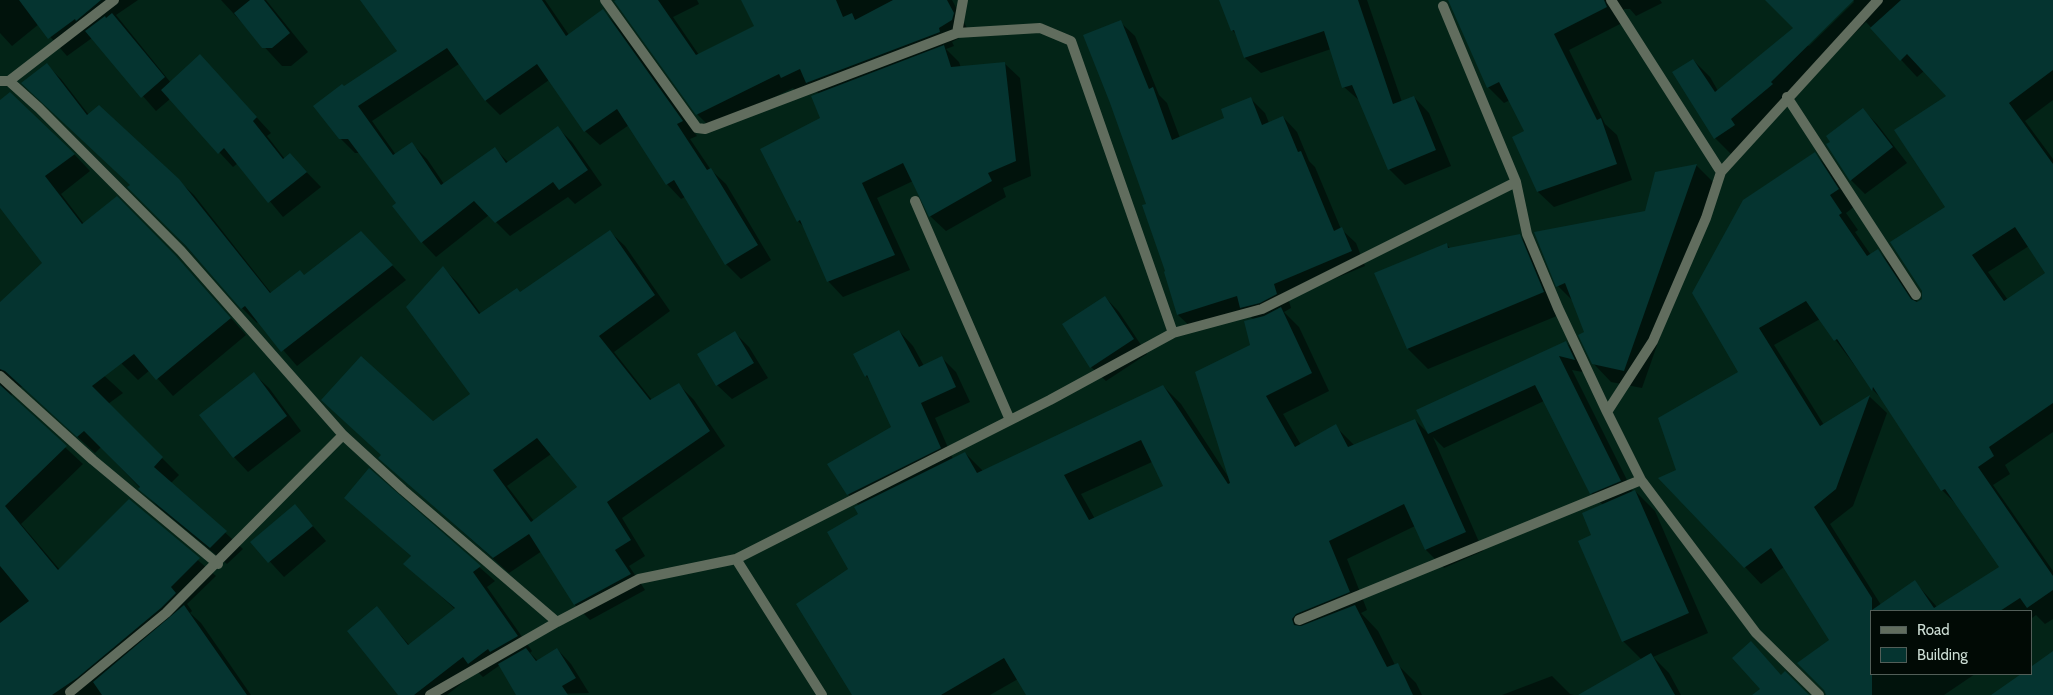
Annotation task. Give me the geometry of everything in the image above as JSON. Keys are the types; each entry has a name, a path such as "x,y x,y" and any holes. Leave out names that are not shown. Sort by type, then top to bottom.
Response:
{"street":[{"path":"114,0 5,81 39,108 181,251 343,435 403,490 557,622"},
{"path":"605,0 697,128 705,129 957,33 1040,28 1071,41 1173,334"},
{"path":"957,33 963,0"},
{"path":"1611,0 1721,172"},
{"path":"1607,412 1653,341 1706,218 1721,172 1787,97 1878,0"},
{"path":"1443,6 1516,182 1527,234 1558,308 1641,480 1756,633 1819,695"},
{"path":"1787,97 1916,295"},
{"path":"430,695 557,622 639,579 736,559 1010,420 1173,334 1262,309 1516,182"},
{"path":"915,202 1010,420"},
{"path":"0,376 92,460 218,564"},
{"path":"70,692 166,613 218,564 343,435"},
{"path":"1299,620 1641,480"},
{"path":"736,559 822,695"}],"building":[{"path":"19,0 101,0 76,21 75,19 48,39"},
{"path":"250,0 264,0 290,33 272,48 262,48 234,13"},
{"path":"360,0 542,0 566,36 603,9 683,121 677,124 707,170 711,168 758,245 725,265 674,180 666,185 617,109 584,132 537,64 485,101 447,48 358,106 393,155 412,142 441,185 495,147 506,163 558,126 588,170 559,190 553,182 495,223 474,201 421,243 392,206 396,203 348,139 339,139 313,106 342,84 344,86 397,51"},
{"path":"658,0 696,55 754,26 741,0 836,0 843,17 852,13 855,20 893,0 947,0 954,13 952,20 939,28 940,32 806,83 800,69 781,78 779,74 696,115 614,1"},
{"path":"1219,0 1358,0 1393,104 1414,96 1436,150 1388,170 1352,85 1342,88 1324,31 1244,58 1234,30 1231,31"},
{"path":"1448,0 1604,0 1607,7 1554,34 1597,120 1601,118 1617,164 1537,192 1512,137 1524,131 1499,82 1487,88"},
{"path":"1765,0 1854,0 1771,82 1773,84 1731,119 1735,125 1714,139 1672,72 1693,59 1715,92 1793,28"},
{"path":"1901,0 2053,0 2053,70 2009,103 2053,164 2053,403 1989,447 1994,456 1978,467 2053,576 2053,590 2027,608 2020,598 2002,610 1872,610 1870,610 1870,675 1872,675 1872,695 1826,695 1824,690 1797,663 1829,640 1771,548 1744,568 1658,478 1676,470 1658,418 1738,372 1692,293 1743,200 1815,152 1839,189 1830,195 1842,213 1839,215 1867,256 1878,249 1911,299 1917,302 1922,299 1922,291 1890,242 1945,207 1894,130 1946,96 1907,54 1900,61 1870,28","holes":["2015,227 2045,273 2004,301 1972,255","1806,301 1834,341 1837,339 1872,391 1873,387 1941,491 1945,489 1999,567 1934,608 1915,580 1872,610 1872,598 1814,507 1836,489 1870,395 1820,426 1759,328"]},
{"path":"112,13 165,77 141,98 85,31"},
{"path":"1121,20 1149,89 1153,87 1172,140 1224,118 1221,109 1251,97 1262,125 1283,116 1298,152 1301,151 1334,231 1342,227 1352,251 1274,284 1277,294 1260,303 1240,308 1237,296 1177,315 1165,271 1142,205 1146,204 1110,103 1083,35"},
{"path":"944,45 951,67 1005,62 1016,161 988,173 992,181 929,217 903,163 862,183 895,255 827,282 800,220 797,222 760,149 820,118 811,96"},
{"path":"200,54 257,117 253,121 283,159 290,153 307,172 268,203 224,148 218,154 161,90"},
{"path":"47,63 87,115 99,105 179,179 270,293 300,270 304,275 361,231 393,265 281,352 245,306 241,309 186,246 127,187 130,185 21,83"},
{"path":"10,92 75,154 45,176 82,224 117,196 176,256 231,318 156,380 134,354 92,386 163,457 154,467 227,531 210,548 138,489 140,487 84,431 77,437 5,371 0,369 0,302 42,263 0,208 0,100"},
{"path":"1863,108 1893,147 1850,181 1826,144 1830,142 1826,136"},
{"path":"1697,164 1624,371 1592,364 1578,335 1584,332 1565,283 1556,287 1534,232 1645,211 1655,172"},
{"path":"610,230 655,295 599,336 650,400 679,383 710,431 607,502 631,540 615,550 631,574 574,605 529,534 493,558 378,458 381,455 321,400 361,356 433,421 470,394 406,307 443,266 479,314 517,288 520,292","holes":["537,438 577,487 531,522 493,470"]},
{"path":"1520,234 1544,292 1407,349 1374,273 1447,243 1448,248"},
{"path":"1105,296 1134,339 1090,368 1062,324"},
{"path":"1281,307 1312,373 1266,396 1295,447 1336,424 1348,447 1415,419 1466,532 1425,550 1404,504 1329,541 1350,592 1296,614 1292,619 1294,625 1301,626 1355,605 1387,667 1398,663 1413,695 1026,695 1004,658 941,695 852,695 796,604 848,569 827,532 858,514 854,507 965,452 977,473 1163,385 1228,484 1230,483 1195,372 1250,345 1244,321 1264,316","holes":["1141,440 1163,486 1089,520 1064,475"]},
{"path":"899,330 919,367 942,356 956,387 921,403 941,448 847,495 827,464 891,427 867,375 865,377 853,354"},
{"path":"735,331 754,363 716,386 697,354"},
{"path":"1566,341 1575,360 1559,356 1621,481 1590,494 1535,385 1428,434 1416,410"},
{"path":"254,372 287,416 233,458 199,415"},
{"path":"0,385 67,446 5,506 58,570 129,499 200,558 171,587 176,593 161,608 77,678 52,695 0,695 0,623 29,601 0,566"},
{"path":"369,468 481,566 473,572 518,636 490,652 488,649 468,664 463,657 414,695 398,695 347,631 377,606 408,645 455,608 403,564 411,556 344,498"},
{"path":"1635,490 1689,613 1622,642 1578,541 1591,535 1582,513"},
{"path":"295,504 313,526 268,563 250,542"},
{"path":"184,605 247,695 102,695 93,682"},
{"path":"1751,641 1781,675 1785,671 1809,695 1752,695 1760,689 1732,658"},
{"path":"526,648 536,661 557,648 576,678 562,686 568,695 516,695 498,664"},
{"path":"2053,651 2053,695 1991,695 2020,675 2033,675 2033,665"},
{"path":"1651,653 1675,695 1578,695"}]}
